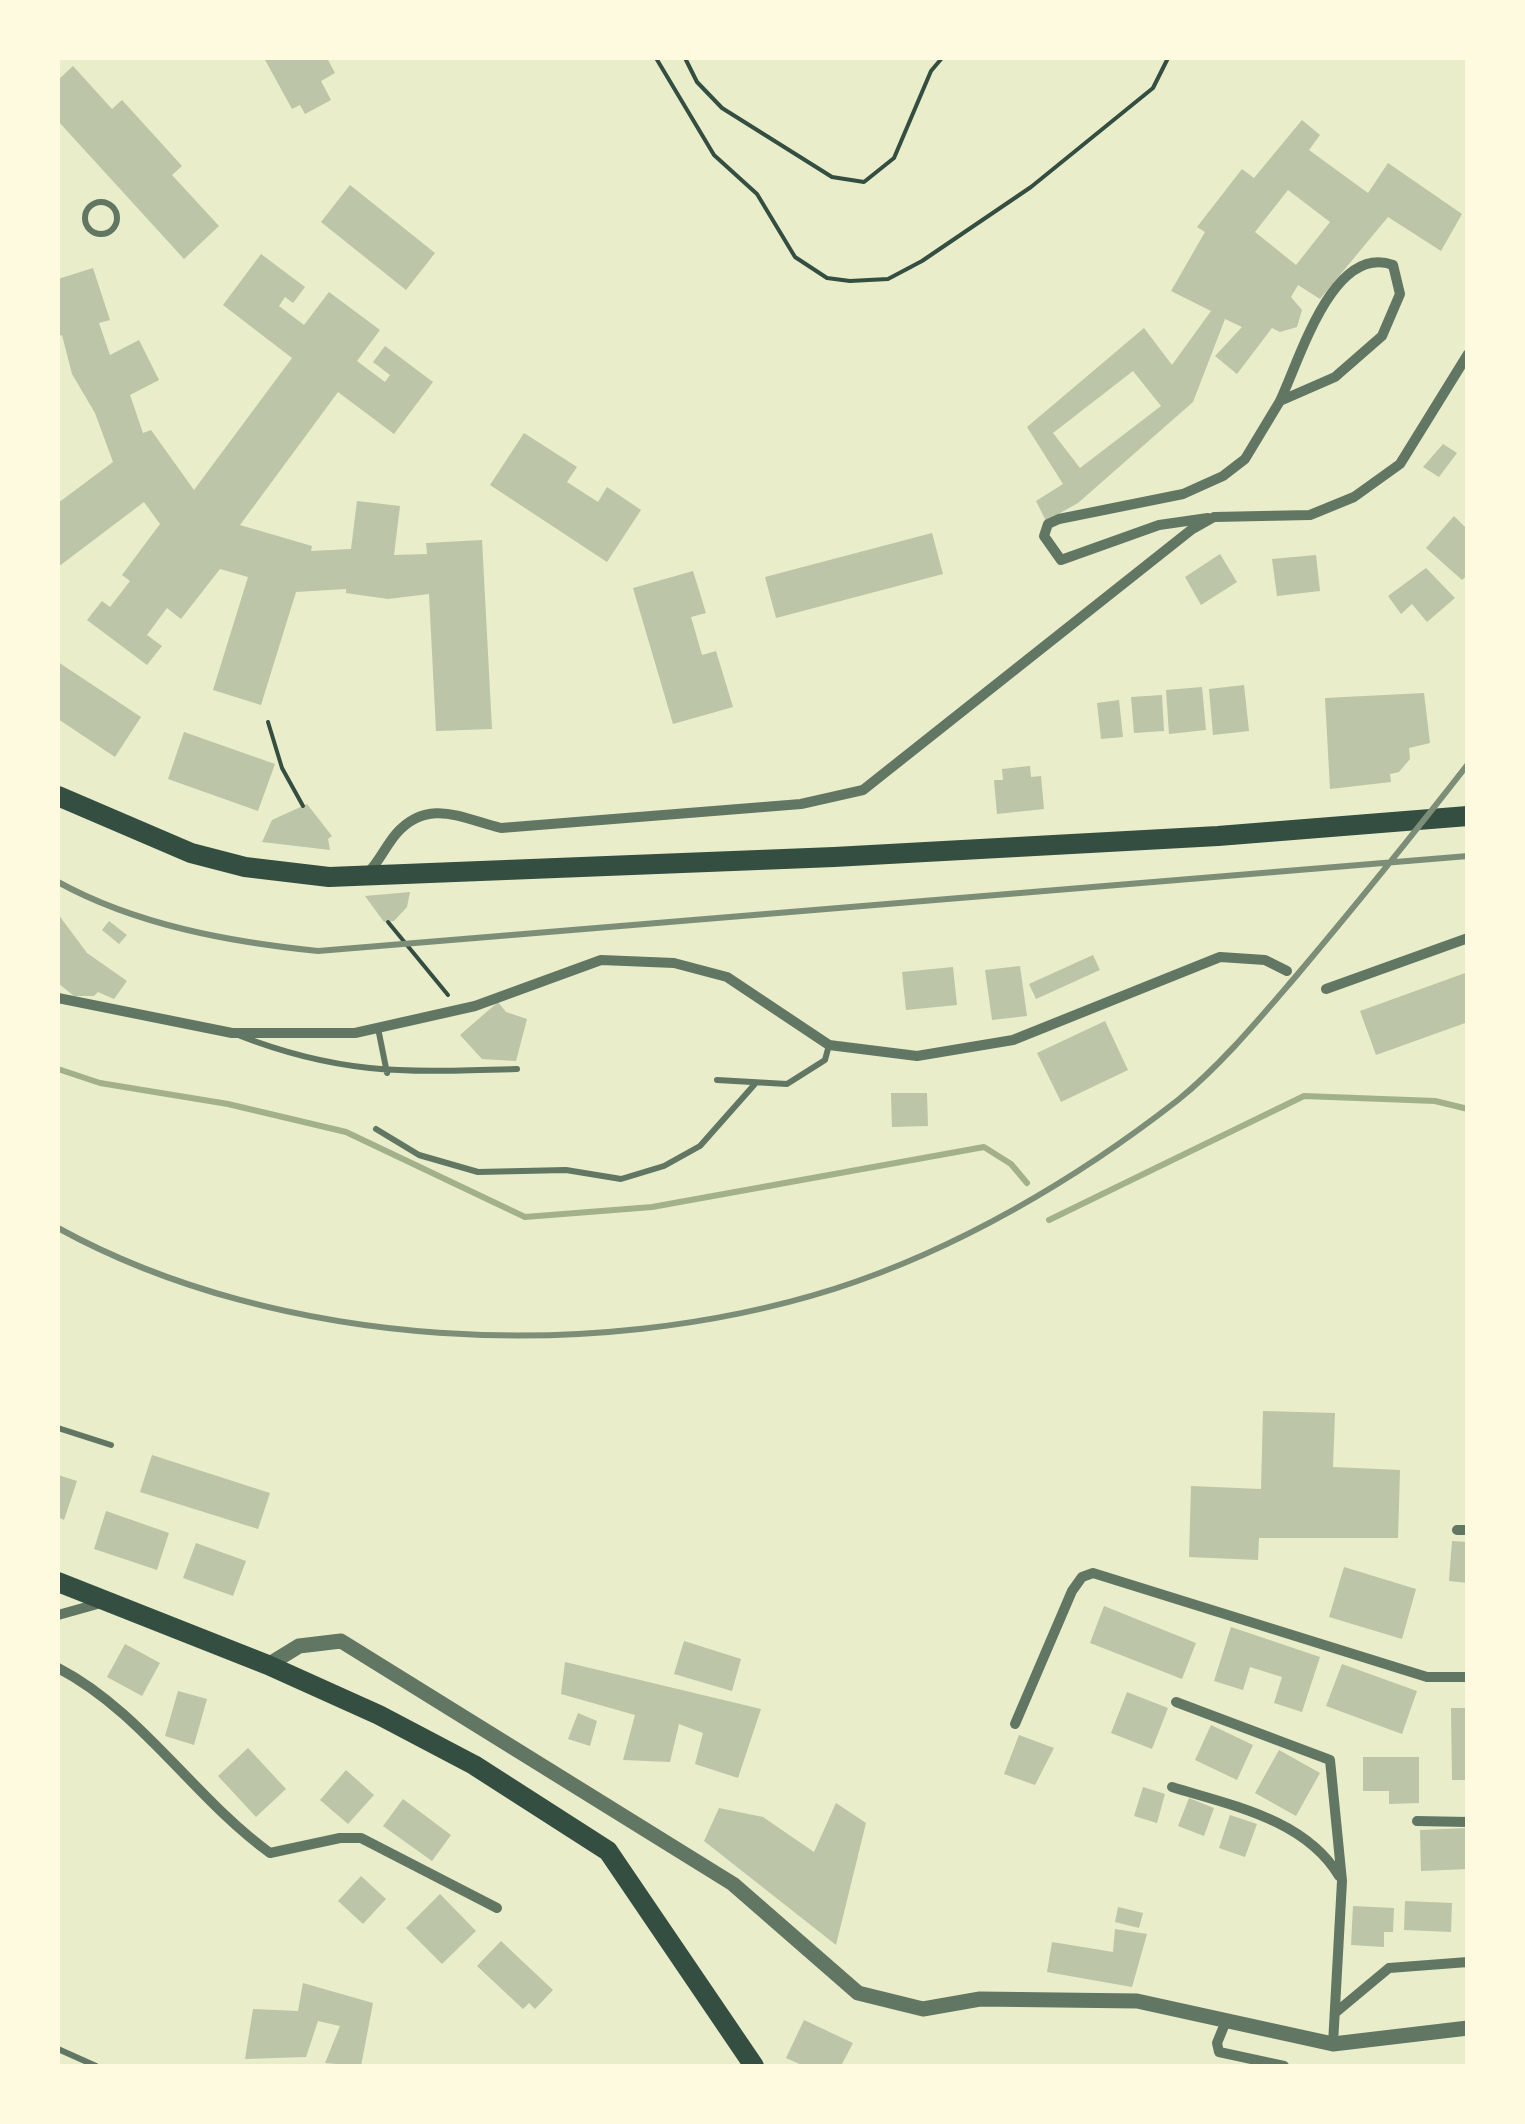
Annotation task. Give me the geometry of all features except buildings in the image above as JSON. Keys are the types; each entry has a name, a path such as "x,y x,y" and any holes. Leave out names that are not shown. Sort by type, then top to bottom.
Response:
{"main road":[{"path":"58,796 191,854 245,867 363,877 872,855 1468,816"},
{"path":"58,1582 268,1665 379,1715 474,1765 608,1850 754,2066"}],"street":[{"path":"1280,401 1335,377 1372,349 1400,294 1393,265 1377,260 1364,262 1334,291 1280,401 1245,459 1223,476 1183,494 1059,519 1048,524 1044,536 1062,560 1159,525 1214,517 1310,515 1354,497 1400,464 1468,354"},
{"path":"363,877 405,826 432,812 462,814 502,828 801,804 863,790 924,746 1170,544 1214,517"},
{"path":"1326,989 1468,938"},
{"path":"58,998 232,1033 355,1033 475,1006 601,960 674,963 727,978 829,1045 916,1056 1013,1040 1220,957 1265,960 1286,971"},
{"path":"1015,1724 1072,1590 1082,1577 1093,1573 1427,1677 1468,1677"},
{"path":"58,1615 106,1602"},
{"path":"268,1665 299,1646 342,1641 733,1884 858,1993 923,2009 980,1999 1137,2001 1333,2044 1468,2028"},
{"path":"58,1668 108,1699 188,1780 270,1852 340,1838 361,1838 497,1908"},
{"path":"1176,1702 1330,1760 1342,1881 1333,2044"},
{"path":"1172,1786 1279,1821 1332,1864 1342,1881"},
{"path":"1417,1821 1468,1822"},
{"path":"1335,2013 1389,1968 1468,1962"},
{"path":"1226,2020 1217,2043 1219,2052 1284,2066"}],"lane":[{"path":"99,202 112,206 117,219 113,230 102,234 90,230 85,218 89,208 99,202"},
{"path":"378,1028 387,1073"},
{"path":"232,1033 292,1056 387,1073 517,1069"},
{"path":"717,1080 787,1084 825,1060 829,1045"},
{"path":"376,1129 419,1155 478,1172 566,1170 621,1179 664,1166 700,1146 754,1084"},
{"path":"58,1428 110,1445"},
{"path":"58,2050 96,2066"}],"path":[{"path":"656,58 714,155 758,194 795,257 827,278 850,282 888,278 922,261 1031,187 1153,88 1168,58"},
{"path":"686,58 697,82 722,108 832,178 864,182 894,158 931,71 942,58"},
{"path":"268,722 282,768 303,806"},
{"path":"388,922 448,995"}],"waterway":[{"path":"58,1069 100,1083 228,1104 346,1132 525,1217 652,1207 984,1147 1011,1164 1027,1183"},
{"path":"1049,1220 1304,1096 1435,1101 1468,1109"}],"railway":[{"path":"58,1228 145,1269 239,1300 338,1321 439,1333 541,1335 642,1329 741,1313 834,1289 925,1254 1014,1210 1099,1157 1178,1100 1269,1008 1468,764"},
{"path":"58,882 119,910 184,929 318,951 1468,856"}]}
